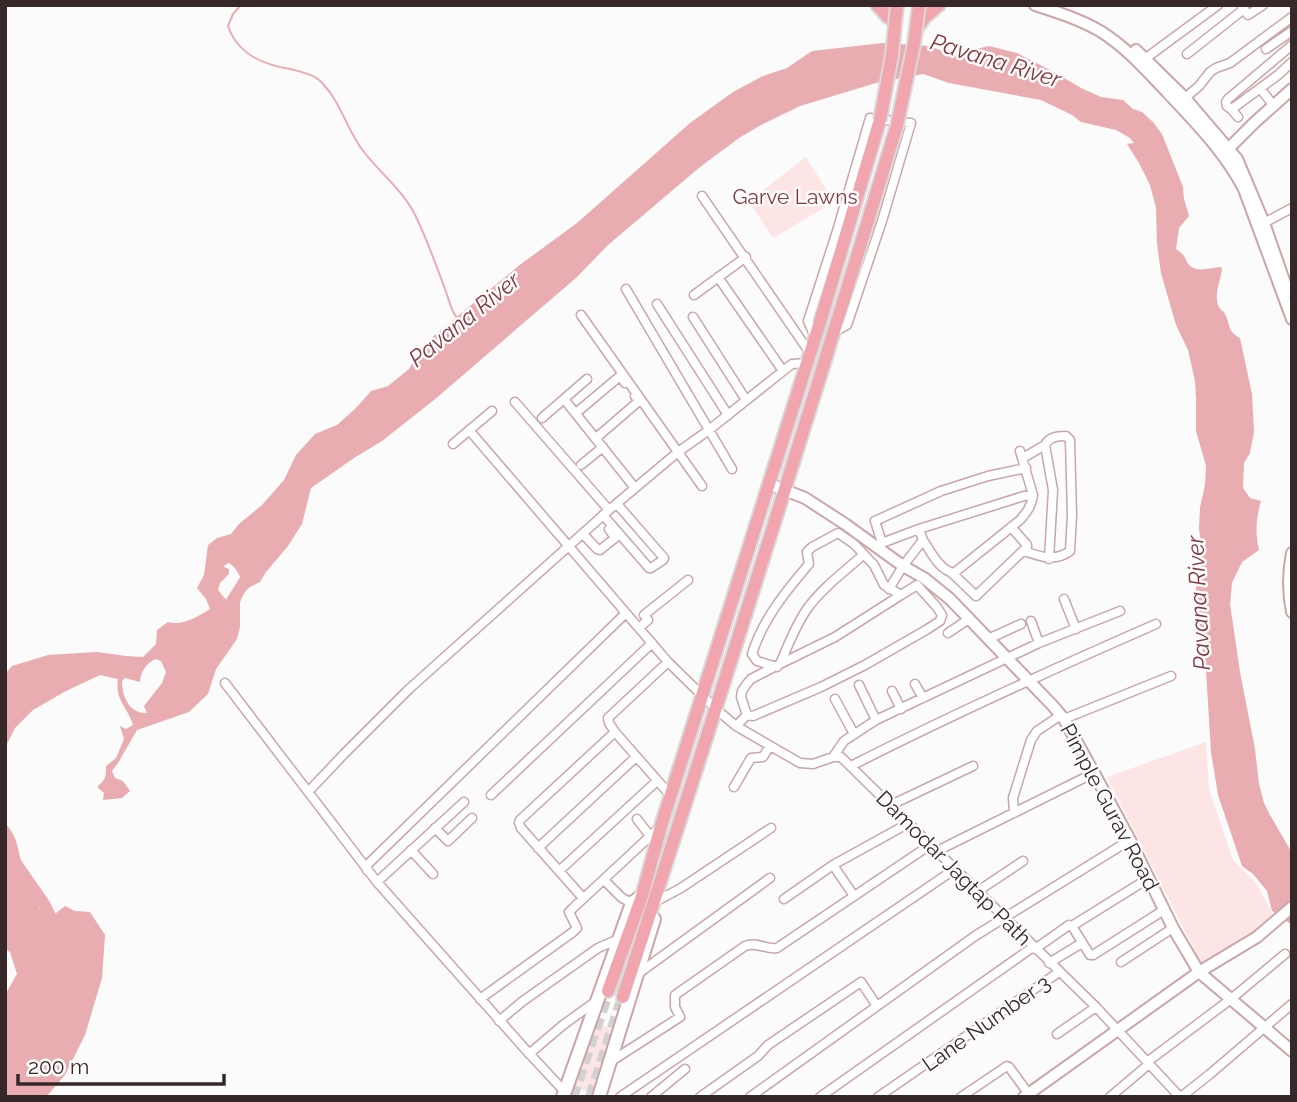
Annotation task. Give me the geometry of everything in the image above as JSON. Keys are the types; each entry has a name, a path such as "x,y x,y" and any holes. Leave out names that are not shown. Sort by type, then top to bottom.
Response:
{"main road":[{"path":"877,5 887,17 895,21"},
{"path":"623,997 642,901 662,825 809,358 880,120 897,5"},
{"path":"566,1095 716,709 897,125 919,5"},
{"path":"916,30 924,18 939,5"},
{"path":"604,995 619,939 642,901"},
{"path":"598,1097 657,909 642,901"}],"street":[{"path":"1035,5 1063,13 1100,31 1143,61 1213,141 1226,151"},
{"path":"1059,5 1082,13 1114,33 1185,98 1226,151 1261,225 1292,302"},
{"path":"1143,61 1218,5"},
{"path":"1187,54 1243,7 1248,15 1263,5"},
{"path":"1185,98 1210,72 1230,63 1292,17"},
{"path":"1266,49 1292,31"},
{"path":"1238,117 1226,103 1228,99 1292,45"},
{"path":"1231,109 1292,62"},
{"path":"1260,88 1273,106"},
{"path":"1226,151 1292,89"},
{"path":"815,337 808,321 870,118 911,124 847,325 834,332"},
{"path":"308,792 409,690 635,488 783,371 809,358 746,257 702,196"},
{"path":"1261,225 1292,208"},
{"path":"1261,225 1292,319"},
{"path":"694,295 746,257"},
{"path":"718,277 783,371"},
{"path":"626,289 732,469"},
{"path":"657,304 728,415"},
{"path":"581,315 702,486"},
{"path":"693,317 746,400"},
{"path":"576,413 620,376 639,401 596,438"},
{"path":"542,418 587,379"},
{"path":"564,399 635,488"},
{"path":"514,402 604,515 651,568 664,558 617,504"},
{"path":"453,444 492,411"},
{"path":"469,430 668,662 736,726 800,763 813,764 833,757 844,741 876,720 1040,643 1121,611"},
{"path":"952,573 1028,511 1033,495 1021,454 1045,445 1049,439 1066,436 1070,440 1070,551 1068,554 1048,559 1024,551"},
{"path":"1045,445 1053,490 1048,559"},
{"path":"581,465 603,447"},
{"path":"1026,468 988,476 941,491 875,521 883,543 919,529 1033,495"},
{"name":"Pimple Gurav Road","path":"769,484 805,498 950,599 1063,717 1149,878 1172,928 1199,972 1292,1051"},
{"path":"583,534 599,551 613,539 615,536 604,515"},
{"path":"919,529 923,540 946,572 952,573 976,596 1024,551 1027,545 1011,527"},
{"path":"778,666 757,661 752,654 777,603 809,564 807,552 812,547 838,533 854,544 874,565 881,582 901,595"},
{"path":"890,589 923,540"},
{"path":"1292,553 1288,589 1292,612"},
{"path":"778,666 808,607 863,555"},
{"path":"639,628 648,620 643,615 688,580"},
{"path":"917,584 943,615 926,630 821,687 752,716 747,715 741,697 751,679 835,637 917,584"},
{"path":"1064,599 1076,629"},
{"path":"367,870 367,865 626,612"},
{"path":"948,633 969,619"},
{"path":"1031,621 1040,643"},
{"path":"988,639 1021,624"},
{"path":"851,766 1027,680 1156,624"},
{"path":"491,795 652,643"},
{"path":"668,662 608,718 615,732 671,796"},
{"path":"1014,813 1013,798 1031,740 1037,731 1063,717 1171,676"},
{"path":"225,683 367,870 566,1095"},
{"path":"915,684 923,698"},
{"path":"859,685 876,720"},
{"path":"892,691 901,709"},
{"path":"835,699 854,734"},
{"path":"736,726 747,715"},
{"path":"583,898 521,828 519,822 615,732"},
{"path":"734,787 751,758 763,757 769,747"},
{"path":"538,848 636,757"},
{"name":"Damodar Jagtap Path","path":"833,757 841,757 891,805 1096,1007 1178,1094"},
{"path":"891,805 973,766"},
{"path":"610,1062 680,1017 675,1007 675,995 745,946 753,944 769,949 777,948 854,896 934,848 1014,813 1094,773"},
{"path":"559,871 657,781"},
{"path":"377,882 464,802"},
{"path":"435,828 448,841 472,818"},
{"path":"637,819 650,836"},
{"path":"784,899 833,865 909,823"},
{"path":"480,999 573,932 577,928 569,912 662,825"},
{"path":"608,884 622,898 642,901 681,888 771,828"},
{"path":"750,1097 975,936 1129,840"},
{"path":"411,850 433,874"},
{"path":"978,891 1023,861"},
{"path":"833,865 854,896"},
{"path":"620,1097 955,869"},
{"path":"638,973 770,878"},
{"path":"1149,878 1072,926 1093,956 1164,910"},
{"path":"961,1097 1007,1066 1026,1095 1199,972 1265,932 1292,907"},
{"path":"820,1097 1069,925"},
{"path":"1121,962 1172,928"},
{"path":"499,1021 597,948 619,939"},
{"path":"1049,963 1082,943"},
{"path":"1110,1097 1148,1063 1284,954"},
{"name":"Lane Number 3","path":"878,1097 1059,972"},
{"path":"700,1097 758,1056 768,1045 861,982 877,1006"},
{"path":"528,1054 604,995"},
{"path":"1166,1097 1178,1094 1292,1004"},
{"path":"1057,1034 1096,1007"},
{"path":"652,1097 685,1069"}],"green space":[{"name":"Garve Lawns","path":"806,157 834,202 773,238 749,201"},
{"path":"1206,742 1209,789 1233,860 1256,883 1273,914 1253,935 1201,963 1107,777"},
{"path":"593,1022 615,1030 593,1094 568,1084"}],"water":[{"path":"883,43 929,46 974,59 976,49 989,46 1017,53 1101,97 1123,100 1133,109 1142,112 1162,134 1183,187 1189,216 1179,228 1176,249 1193,268 1222,268 1217,302 1232,331 1240,338 1252,394 1254,432 1250,453 1244,463 1243,488 1250,498 1261,501 1257,526 1259,550 1242,562 1232,583 1230,604 1259,784 1264,803 1292,853 1292,925 1272,911 1267,891 1253,874 1242,866 1218,795 1211,752 1206,670 1194,605 1202,550 1200,507 1206,466 1196,431 1195,381 1188,350 1176,325 1161,273 1156,208 1150,185 1127,144 1134,143 1116,130 1081,122 1041,100 949,83 923,74 876,83 800,106 739,138 700,167 608,245 577,277 434,400 382,441 311,488 302,524 288,546 260,582 243,593 237,639 216,669 208,694 189,712 137,730 112,771 115,778 123,781 130,791 122,798 103,800 104,793 98,788 105,777 106,766 116,758 124,739 120,726 126,729 133,725 118,693 118,679 100,675 33,710 15,728 5,748 5,674 12,666 48,655 97,652 143,657 156,644 157,630 168,622 184,622 210,609 197,588 204,575 208,545 217,538 231,534 262,505 284,480 296,455 315,434 337,425 371,391 388,386 409,369 424,344 521,264 577,223 690,123 733,92 763,76 787,68 812,51","holes":["229,563 238,573 242,584 238,594 227,601 218,590 220,583 229,574 229,569 224,567","156,659 161,661 166,672 162,683 144,706 147,713 135,711 123,692 122,681 125,678 140,682 145,668"]},
{"path":"5,823 15,838 32,893 47,920 65,906 75,911 90,912 105,935 102,978 85,1035 65,1075 46,1097 5,1097 5,995 17,974 10,952 5,949"}],"waterway":[{"path":"241,5 228,26 238,44 261,61 316,78 330,92 364,152 412,210 457,318"},
{"name":"Pavana River","path":"226,611 248,576"},
{"name":"Pavana River","path":"5,845 44,904 58,932"}],"tunnel":[{"path":"572,1097 608,991"},
{"path":"591,1097 623,997"}]}
